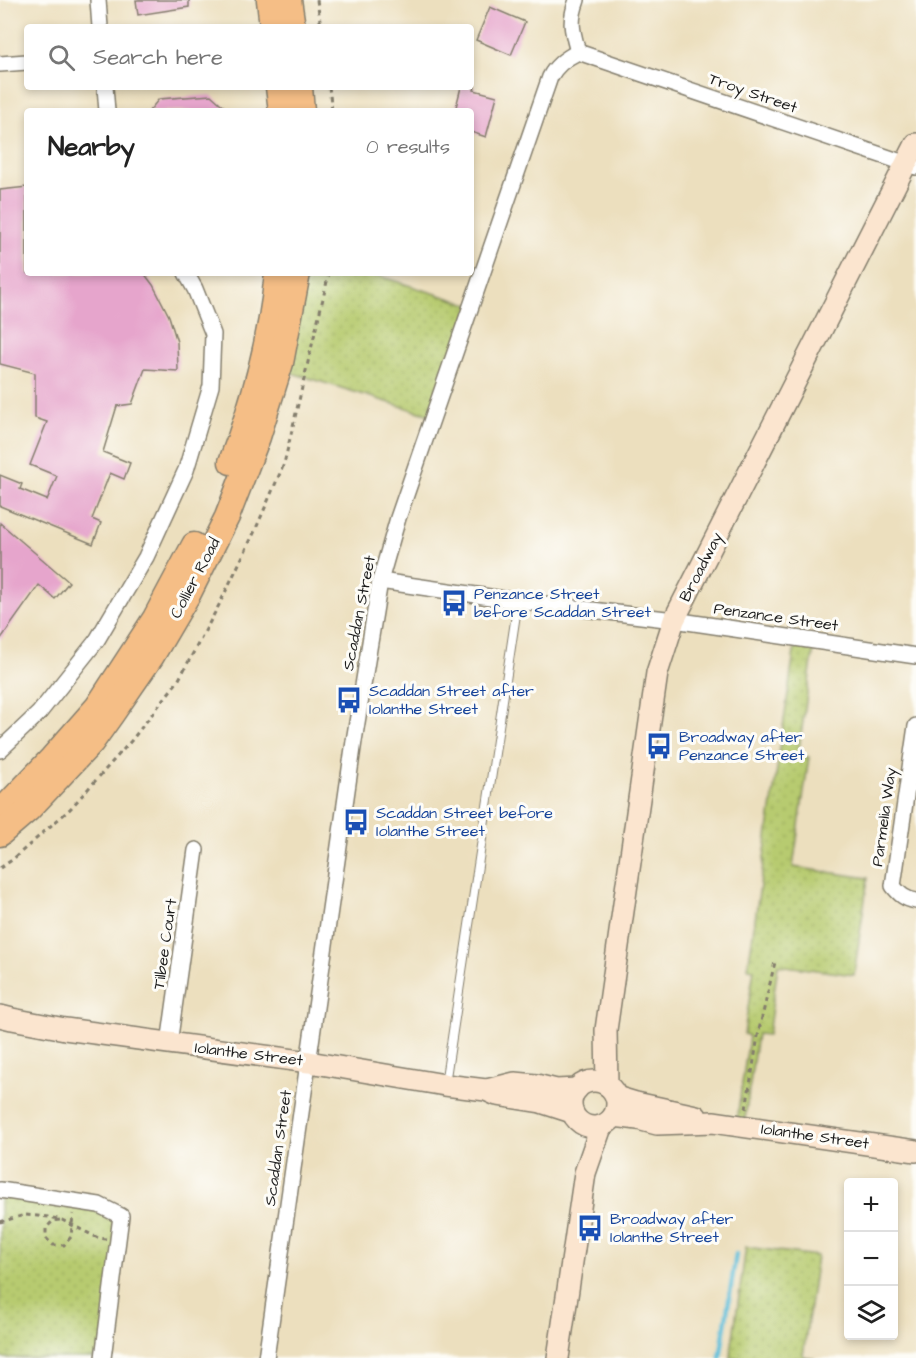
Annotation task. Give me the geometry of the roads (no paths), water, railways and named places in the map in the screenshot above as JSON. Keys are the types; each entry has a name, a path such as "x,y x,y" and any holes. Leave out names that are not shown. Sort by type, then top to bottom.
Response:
{"main road":[{"path":"269,0 272,24"},
{"path":"289,0 293,24"},
{"path":"278,90 281,108"},
{"path":"300,90 302,108"},
{"name":"Collier Road","path":"0,810 9,803 97,706 155,618 187,561 220,493 242,434 263,362 275,300 277,276"},
{"name":"Collier Road","path":"0,834 28,810 92,742 152,656 189,593 227,518 258,437 281,363 297,276"}],"street":[{"path":"98,0 100,24"},
{"path":"577,0 572,14 572,23 578,52"},
{"name":"Troy Street","path":"578,52 911,165"},
{"name":"Scaddan Street","path":"266,1358 354,741 380,581 402,507 550,77 560,63 578,52"},
{"path":"0,64 24,62"},
{"path":"105,90 107,108"},
{"name":"Broadway","path":"558,1358 657,672 674,620 911,165 916,144"},
{"path":"0,750 39,713 97,640 146,557 186,470 211,386 213,334 188,276"},
{"name":"Penzance Street","path":"380,581 518,602 674,620 916,656"},
{"name":"Parmelia Way","path":"916,726 893,886 907,899 916,901"},
{"name":"Tilbee Court","path":"169,1044 196,850"},
{"name":"Iolanthe Street","path":"4,1018 65,1029 309,1062 486,1090 497,1095 541,1102 648,1106 687,1113 713,1122 916,1151"},
{"path":"0,1190 99,1205 121,1216 103,1358"}],"lane":[{"path":"445,1085 518,602"}],"waterway":[{"path":"720,1358 736,1254"}],"place":[{"name":"Penzance Street before Scaddan Street","path":"454,603"},
{"name":"Scaddan Street after Iolanthe Street","path":"349,700"},
{"name":"Broadway after Penzance Street","path":"659,746"},
{"name":"Scaddan Street before Iolanthe Street","path":"356,822"},
{"name":"Broadway after Iolanthe Street","path":"590,1228"}]}
